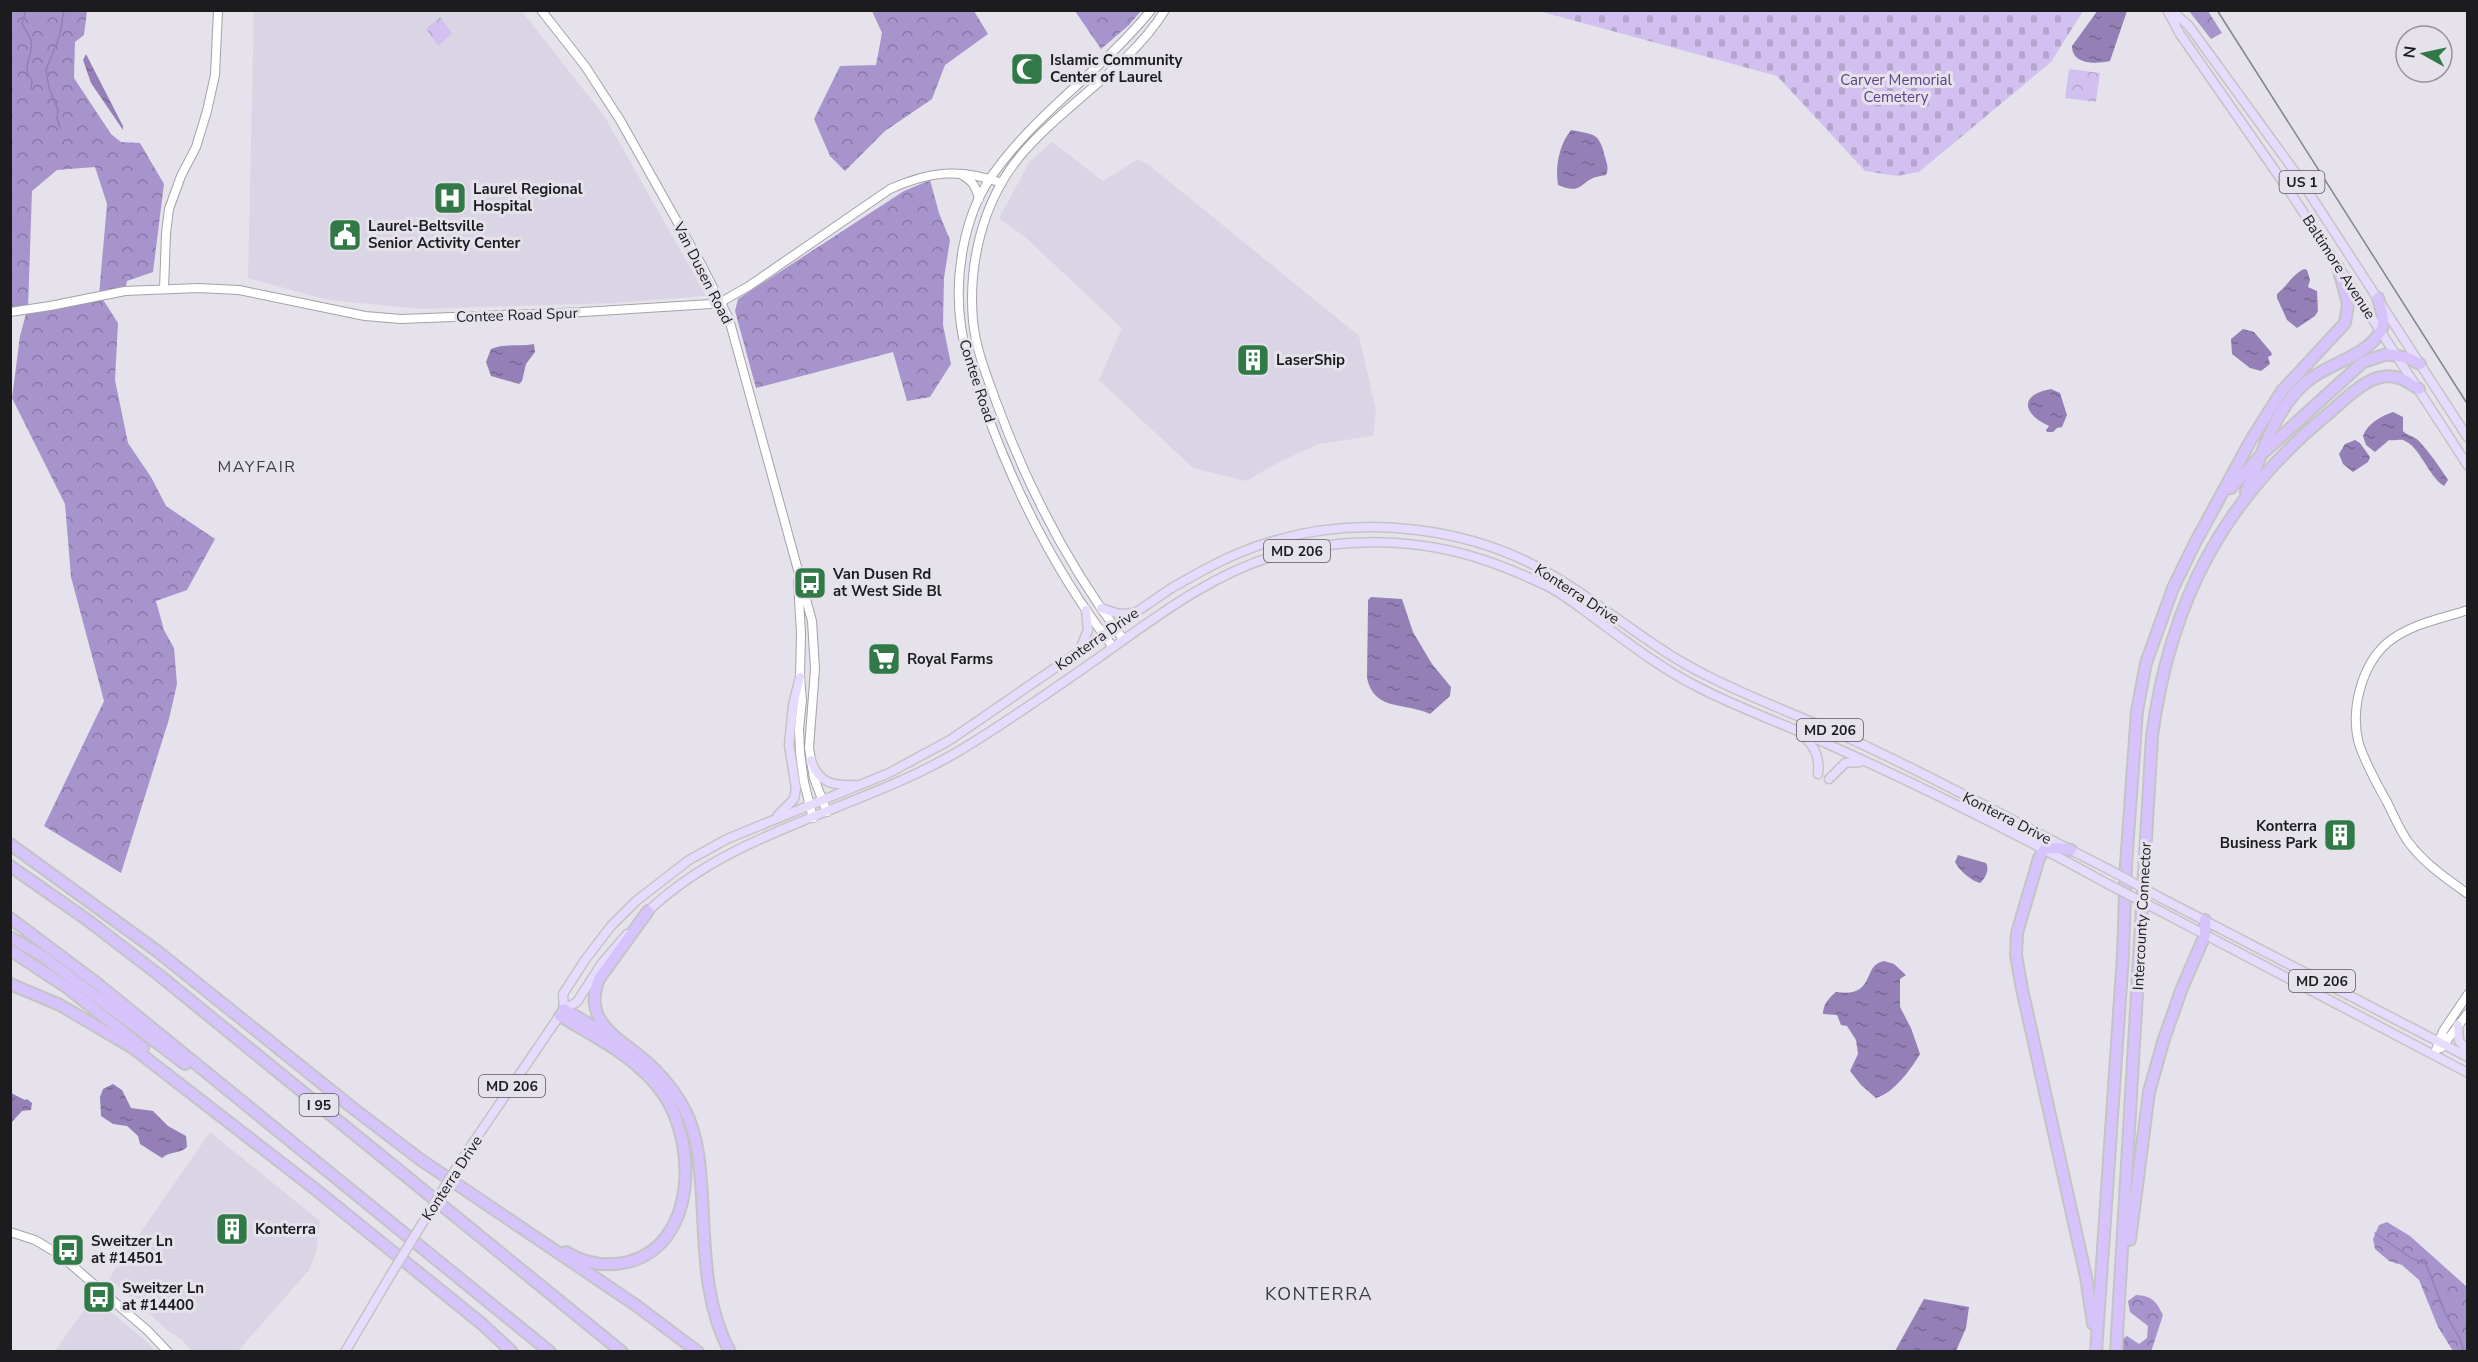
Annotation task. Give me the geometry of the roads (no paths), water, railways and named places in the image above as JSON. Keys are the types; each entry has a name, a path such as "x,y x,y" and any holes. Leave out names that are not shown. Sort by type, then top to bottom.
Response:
{"highway":[{"path":"2220,500 2251,440 2283,391 2345,323 2348,304 2338,267"},
{"path":"2242,500 2277,421 2297,391 2312,377 2370,344 2381,332 2383,319 2378,298"},
{"path":"2220,500 2263,453 2363,362 2379,355 2408,358 2420,364"},
{"path":"2242,500 2285,452 2363,385 2381,377 2391,376 2400,378 2419,389"},
{"name":"Intercounty Connector","path":"2096,1350 2137,711 2146,663 2160,622 2195,543 2220,500"},
{"name":"Intercounty Connector","path":"2116,1352 2152,736 2170,644 2186,600 2205,558 2242,500"},
{"path":"10,844 166,958 354,1109 422,1160 637,1306 698,1352"},
{"path":"2071,850 2045,849 2039,858 2024,902 2017,933 2016,955 2086,1277 2096,1350"},
{"name":"I 95","path":"10,867 86,919 151,969 622,1352"},
{"path":"648,911 599,979 594,996 597,1016 604,1026 648,1063 674,1092 696,1138 700,1158 708,1287 721,1332 730,1352"},
{"path":"10,918 94,981 550,1352"},
{"path":"2118,1333 2148,1096 2164,1039 2182,988 2205,935 2205,920"},
{"path":"10,937 41,955 276,1131"},
{"path":"10,950 69,989 101,1014 218,1107 315,1189"},
{"path":"10,984 60,1005 133,1048 315,1189 482,1324 512,1352"},
{"path":"562,1012 630,1049"},
{"path":"422,1160 581,1260 595,1263 621,1263 642,1256 661,1243 677,1218 686,1176 683,1142 674,1112 657,1084 638,1065 562,1012"},
{"path":"482,1324 504,1352"}],"main road":[{"name":"Baltimore Avenue","path":"2169,10 2180,34 2292,195 2468,466"},
{"name":"Baltimore Avenue","path":"2169,10 2189,26 2298,176 2468,438"},
{"name":"Konterra Drive","path":"562,1012 563,994 611,926 636,901 689,860 727,839 889,773 950,740 1114,627 1205,568 1273,540 1334,529 1370,527 1397,528 1456,536 1507,554 1552,575 1632,631 1707,676 1844,736 2108,869 2441,1044"},
{"name":"Konterra Drive","path":"345,1352 460,1162 562,1012 577,1002 614,948 648,911 695,873 738,849 902,782 966,747 1181,599 1220,578 1278,555 1334,545 1394,543 1432,547 1483,560 1548,586 1667,671 1701,689 1871,764 2045,849 2434,1055"},
{"path":"1101,608 1119,614 1137,612"},
{"path":"1078,653 1088,630 1086,610"},
{"path":"770,821 786,808 795,796 796,789 789,745 793,706 800,677"},
{"path":"1800,733 1816,751 1819,760 1818,774"},
{"path":"811,760 814,772 831,784 861,784"},
{"path":"1829,779 1845,763 1857,761 1871,764"},
{"path":"2458,1025 2459,1041 2468,1051"},
{"name":"MD 206","path":"2441,1044 2468,1057"},
{"name":"MD 206","path":"2434,1055 2468,1073"}],"street":[{"path":"164,289 166,233 170,209 181,176 196,147 215,75 218,10"},
{"name":"Van Dusen Road","path":"541,10 585,66 620,120 729,319 812,621 815,669 809,734 811,760 827,812"},
{"name":"Contee Road","path":"1113,647 1060,570 1023,501 994,434 968,361 960,323 959,277 969,227 979,199 990,179 1035,123 1128,36 1151,10"},
{"name":"Contee Road","path":"1123,639 1070,561 1039,505 1016,454 981,360 974,323 974,267 982,228 1002,183 1020,156 1128,53 1165,10"},
{"path":"959,173 971,180 976,187 979,199"},
{"name":"Contee Road Spur","path":"10,312 125,291 198,288 239,290 364,316 401,319 705,305 721,302 749,286 890,189 929,174 959,173 1002,183"},
{"name":"Van Dusen Road","path":"797,568 801,634 800,752 813,818"},
{"path":"2468,610 2408,629 2387,643 2374,657 2364,678 2358,699 2357,721 2359,743 2367,764 2408,842 2431,867 2468,894"},
{"path":"2441,1044 2443,1031 2468,994"},
{"path":"2434,1055 2468,1013"},
{"path":"10,1232 35,1240 60,1255 148,1331 168,1352"}],"water":[{"path":"2098,10 2127,11 2110,61 2086,62 2076,57 2072,46"},
{"path":"86,54 123,130 91,83 83,60"},
{"path":"1571,130 1591,134 1598,139 1608,168 1606,175 1590,179 1580,187 1572,189 1558,185 1557,171 1561,149"},
{"path":"2304,269 2307,270 2310,280 2308,287 2317,291 2318,311 2315,316 2297,328 2287,320 2277,294"},
{"path":"2243,329 2254,332 2271,352 2272,355 2268,357 2270,364 2261,371 2250,368 2232,354 2231,339"},
{"path":"534,344 535,352 526,364 522,381 519,384 491,376 486,362 491,349 501,346"},
{"path":"2051,389 2060,393 2067,415 2062,427 2053,432 2047,432 2049,426 2034,416 2028,405 2033,396"},
{"path":"2393,412 2403,417 2403,431 2419,441 2438,465 2448,480 2444,486 2409,443 2403,440 2389,440 2375,452 2366,445 2363,436 2371,424"},
{"path":"2355,440 2370,457 2368,462 2353,472 2343,464 2339,454 2345,444"},
{"path":"1371,597 1402,599 1413,632 1432,664 1451,687 1450,696 1430,714 1384,701 1371,689 1367,678 1368,600"},
{"path":"1958,855 1986,863 1986,874 1980,883 1969,878 1959,868 1955,862"},
{"path":"1884,961 1894,964 1906,975 1900,979 1900,1007 1911,1028 1920,1054 1895,1086 1876,1098 1850,1071 1858,1054 1856,1040 1847,1026 1841,1025 1837,1015 1823,1014 1824,1007 1836,992 1849,993 1858,990 1863,986 1873,968"},
{"path":"113,1084 122,1090 131,1108 153,1111 168,1126 186,1136 187,1147 162,1158 140,1144 138,1136 127,1126 113,1124 101,1116 100,1097 103,1089"},
{"path":"11,1093 32,1103 31,1110 22,1111 11,1123"},
{"path":"1924,1299 1969,1307 1966,1328 1956,1351 1895,1351"}],"waterway":[{"path":"26,10 22,23 31,41 27,66 32,80 31,89"},
{"path":"60,128 57,118 58,110 49,88 46,70 60,35 64,10"},
{"path":"2375,1233 2411,1258 2426,1264 2445,1313 2460,1339 2464,1352"}],"railway":[{"path":"2217,10 2468,405"}],"place":[{"name":"Islamic Community Center of Laurel","path":"1027,69"},
{"name":"Laurel Regional Hospital","path":"450,198"},
{"name":"Laurel-Beltsville Senior Activity Center","path":"345,235"},
{"name":"LaserShip","path":"1253,360"},
{"name":"Van Dusen Rd at West Side Bl","path":"810,583"},
{"name":"Royal Farms","path":"884,659"},
{"name":"Konterra Business Park","path":"2340,835"},
{"name":"Konterra","path":"232,1229"},
{"name":"Sweitzer Ln at #14501","path":"68,1250"},
{"name":"Sweitzer Ln at #14400","path":"99,1297"}],"district":[{"name":"MAYFAIR","path":"257,467"},
{"name":"KONTERRA","path":"1319,1294"}],"park label":[{"name":"Carver Memorial Cemetery","path":"1896,88"}]}
